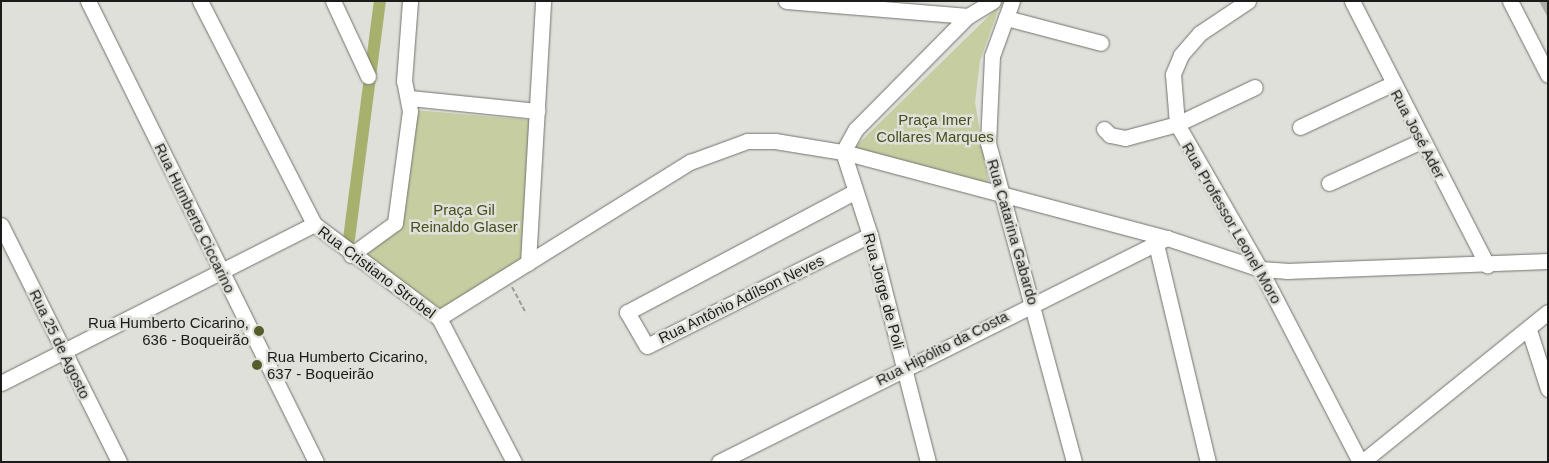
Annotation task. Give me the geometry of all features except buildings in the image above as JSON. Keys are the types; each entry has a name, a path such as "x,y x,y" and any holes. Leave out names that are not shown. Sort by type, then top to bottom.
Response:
{"street":[{"name":"Rua Humberto Ciccarino","path":"88,1 316,462"},
{"name":"Rua Cristiano Strobel","path":"200,1 314,224 351,254 439,318 514,462"},
{"path":"333,1 368,76"},
{"path":"351,254 395,223 410,98 404,81 410,1"},
{"path":"528,263 543,1"},
{"path":"786,1 968,16"},
{"path":"843,152 856,128 968,16 993,1"},
{"name":"Rua Catarina Gabardo","path":"1012,1 992,56 987,104 988,143 1005,198 1074,462"},
{"name":"Rua Professor Leonel Moro","path":"1248,1 1200,33 1181,55 1173,74 1177,124 1260,269 1361,462"},
{"name":"Rua José Ader","path":"1352,1 1392,84 1487,265"},
{"path":"1510,1 1548,76"},
{"path":"1006,18 1101,43"},
{"path":"1300,127 1392,84"},
{"path":"1104,130 1110,135 1125,138 1177,124 1255,87"},
{"path":"410,98 537,111"},
{"path":"1329,183 1421,140"},
{"path":"439,318 690,162 747,141 776,141 843,152 1260,269 1286,271 1487,265 1548,261"},
{"name":"Rua Jorge de Poli","path":"843,152 854,192 870,235 928,462"},
{"name":"Rua Antônio Adílson Neves","path":"854,192 627,312 647,346 870,235"},
{"path":"1,383 314,224"},
{"name":"Rua 25 de Agosto","path":"1,225 119,462"},
{"path":"1161,241 1208,462"},
{"name":"Rua Hipólito da Costa","path":"720,462 1033,302 1161,241"},
{"path":"1361,462 1529,330 1548,312"},
{"path":"1529,330 1548,389"}],"path":[{"path":"506,276 526,313"}],"green space":[{"name":"Praça Imer Collares Marques","path":"1000,5 980,61 975,102 989,186 853,149"},
{"name":"Praça Gil Reinaldo Glaser","path":"414,110 531,120 522,259 443,310 362,256 402,227"}],"waterway":[{"path":"349,239 380,1"}],"place":[{"name":"Rua Humberto Cicarino, 636 - Boqueirão","path":"259,331"},
{"name":"Rua Humberto Cicarino, 637 - Boqueirão","path":"257,365"}]}
